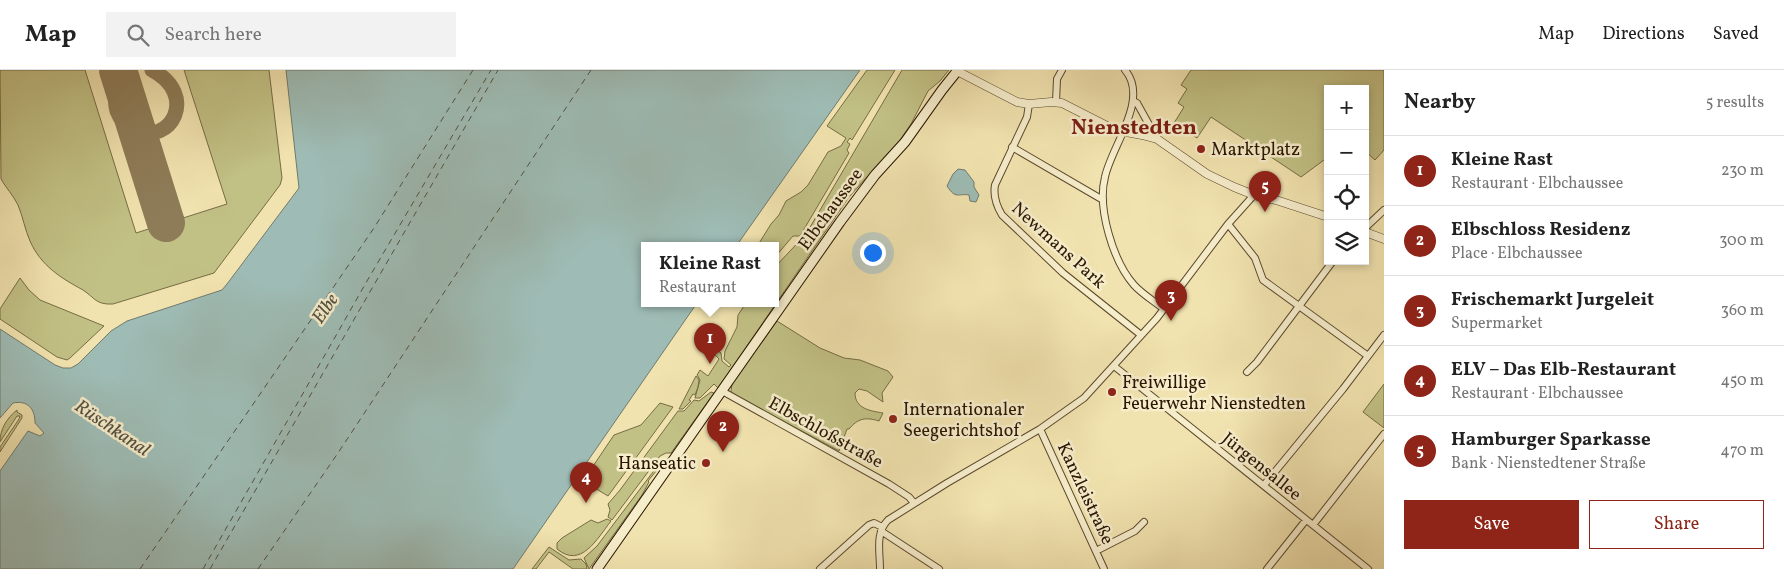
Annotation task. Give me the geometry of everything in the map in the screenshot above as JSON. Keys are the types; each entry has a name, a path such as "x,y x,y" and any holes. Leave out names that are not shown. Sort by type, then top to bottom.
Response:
{"main road":[{"name":"Elbchaussee","path":"597,569 854,202 904,142 958,71"}],"street":[{"path":"1056,102 1056,83 1062,70"},
{"path":"1125,70 1131,78 1133,101 1126,125 1104,177 1104,218 1113,245 1128,277 1137,289 1164,309"},
{"path":"958,71 1012,100 1029,104 1056,102 1067,105 1122,132 1142,135 1156,140 1207,174 1254,195 1276,200 1324,217"},
{"path":"1133,101 1137,103 1156,140"},
{"name":"Newmans Park","path":"1029,104 1027,117 997,179 994,190 996,203 1002,215 1053,264 1141,335"},
{"path":"1012,148 1103,200"},
{"path":"880,569 879,542 882,529 891,517 1040,429 1078,403 1114,366 1164,309 1228,224 1254,195"},
{"path":"1369,225 1382,214"},
{"path":"1228,224 1256,261 1261,278 1368,356"},
{"path":"1369,233 1384,239"},
{"path":"1247,372 1257,362 1330,265"},
{"path":"1264,486 1384,335"},
{"name":"Jürgensallee","path":"1114,366 1368,569"},
{"name":"Elbschloßstraße","path":"722,391 889,484 910,497 914,503"},
{"name":"Kanzleistraße","path":"1040,429 1104,569"},
{"path":"1313,525 1384,434"},
{"path":"1267,569 1306,520"},
{"path":"1096,552 1135,531 1144,522"},
{"path":"820,569 869,525 874,523 939,569"}],"shaded area":[{"path":"0,70 85,70 136,233 227,204 184,70 269,70 282,178 280,185 214,273 113,304 99,302 59,276 40,258 30,241 18,205 1,179"},
{"path":"867,70 895,70 852,140 850,138 847,142 850,144 847,150 849,153 800,236 793,236 779,252 779,242 760,242 779,215 786,201 801,192 808,185 828,152 841,146 846,138 827,126"},
{"path":"902,70 949,70 928,91 911,124 900,140 849,197 779,299 779,263 806,234"},
{"path":"1191,70 1384,70 1384,150 1375,160 1369,155 1369,85 1324,85 1324,160 1301,177 1211,117 1197,138 1174,123 1184,107 1178,103 1187,89 1181,85"},
{"path":"20,278 40,300 104,326 67,360 57,357 0,319 0,309"},
{"path":"743,307 774,307 718,388 714,384 700,398 695,398 700,380 697,375 700,370 708,376 719,359 713,353 716,349 721,353 722,361 729,367 731,365 724,359 725,351 737,327 738,315"},
{"path":"777,321 820,348 844,358 860,360 888,371 893,377 882,393 883,402 867,391 859,389 855,393 861,406 883,413 879,421 862,419 847,429 839,451 733,394 731,391 732,384"},
{"path":"696,376 699,380 695,395 693,394 689,400 691,401 683,409 679,409"},
{"path":"1384,384 1384,428 1363,412"},
{"path":"711,392 714,393 671,453 660,456 612,520 608,517 610,510 608,504 678,411 684,411 694,400 699,401"},
{"path":"660,403 673,407 608,496 583,481 614,435 641,425"},
{"path":"17,410 22,415 22,418 0,452 0,447 20,416 17,416 0,442 3,428 7,420"},
{"path":"662,460 665,460 648,481 642,495 589,569 584,558 597,546"},
{"path":"607,519 611,521 600,536 581,554 574,556 557,549 557,543 562,538 591,520 598,523"},
{"path":"549,547 569,560 581,559 586,564 587,569 573,569 549,552 536,569 532,569"}],"water":[{"path":"286,70 860,70 739,242 641,242 641,307 694,307 513,569 0,569 0,471 28,431 40,436 44,433 35,423 34,414 27,404 13,403 0,418 0,329 55,365 71,368 78,364 111,331 127,321 222,290 299,188"},
{"path":"958,169 965,170 974,182 974,187 979,195 976,202 970,201 969,195 953,193 947,186"}],"ferry route":[{"path":"140,569 374,228 473,70"},
{"path":"203,569 367,281 491,70"},
{"path":"210,569 498,70"},
{"path":"258,569 338,453 591,70"}],"taxiway":[{"path":"119,72 115,101 118,114 124,122 135,130 148,133 159,131 169,125 175,115 177,104 174,92 166,80 152,70"}],"runway":[{"path":"118,70 166,223"}],"place":[{"name":"Marktplatz","path":"1201,149"},
{"name":"Hamburger Sparkasse","path":"1265,212"},
{"name":"Frischemarkt Jurgeleit","path":"1171,321"},
{"name":"Kleine Rast","path":"710,364"},
{"name":"Freiwillige Feuerwehr Nienstedten","path":"1112,392"},
{"name":"Internationaler Seegerichtshof","path":"893,419"},
{"name":"Elbschloss Residenz","path":"723,452"},
{"name":"Hanseatic","path":"706,463"},
{"name":"ELV – Das Elb-Restaurant","path":"586,503"}],"district":[{"name":"Nienstedten","path":"1134,126"}],"water label":[{"name":"Elbe","path":"324,308"},
{"name":"Rüschkanal","path":"113,427"}]}
